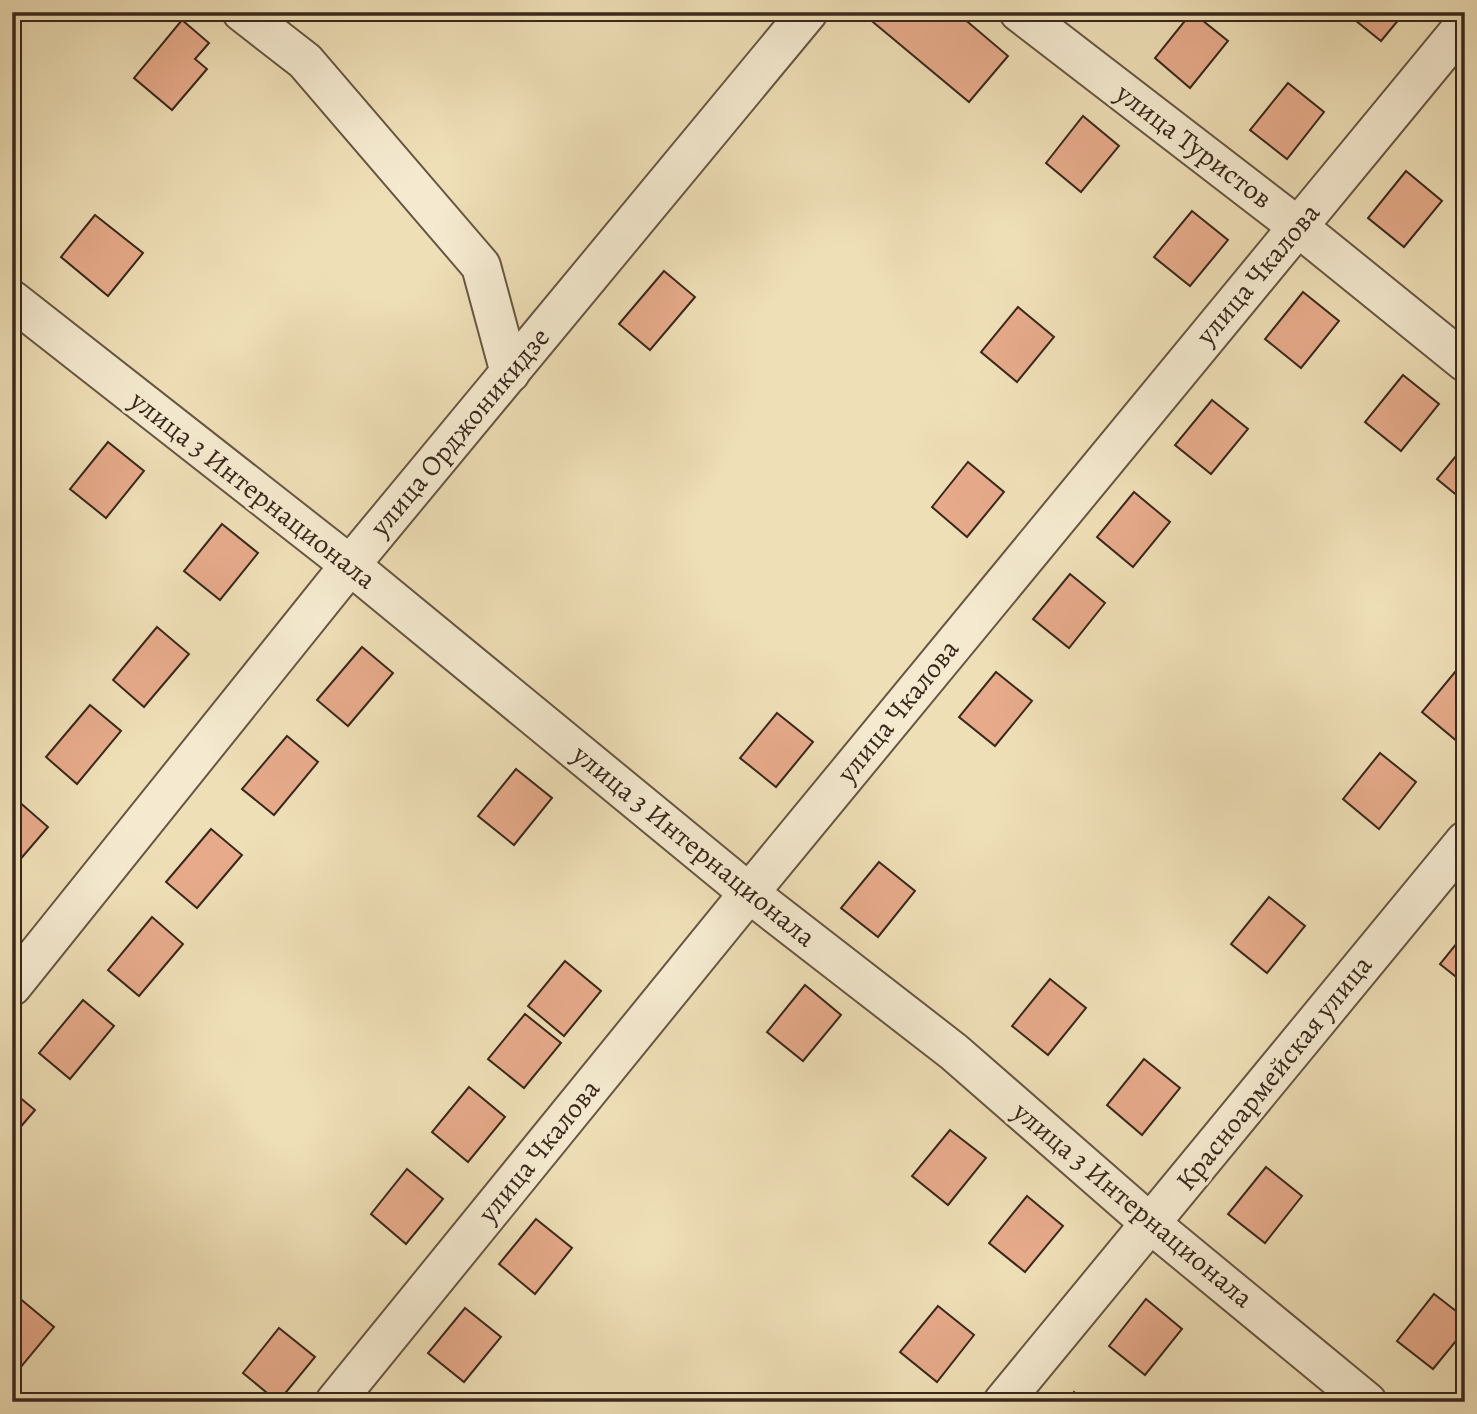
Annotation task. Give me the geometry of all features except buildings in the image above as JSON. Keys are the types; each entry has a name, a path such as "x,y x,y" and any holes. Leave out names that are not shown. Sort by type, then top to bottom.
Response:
{"street":[{"path":"242,12 305,61 481,265 510,373"},
{"name":"улица Орджоникидзе","path":"12,986 349,565 808,12"},
{"name":"улица Туристов","path":"1019,12 1297,226 1465,362"},
{"name":"улица Чкалова","path":"335,1402 749,892 1465,24"},
{"name":"улица 3 Интернационала","path":"12,300 349,565 749,892 954,1052 1151,1224 1367,1402"},
{"name":"Красноармейская улица","path":"1003,1402 1463,846"}]}
